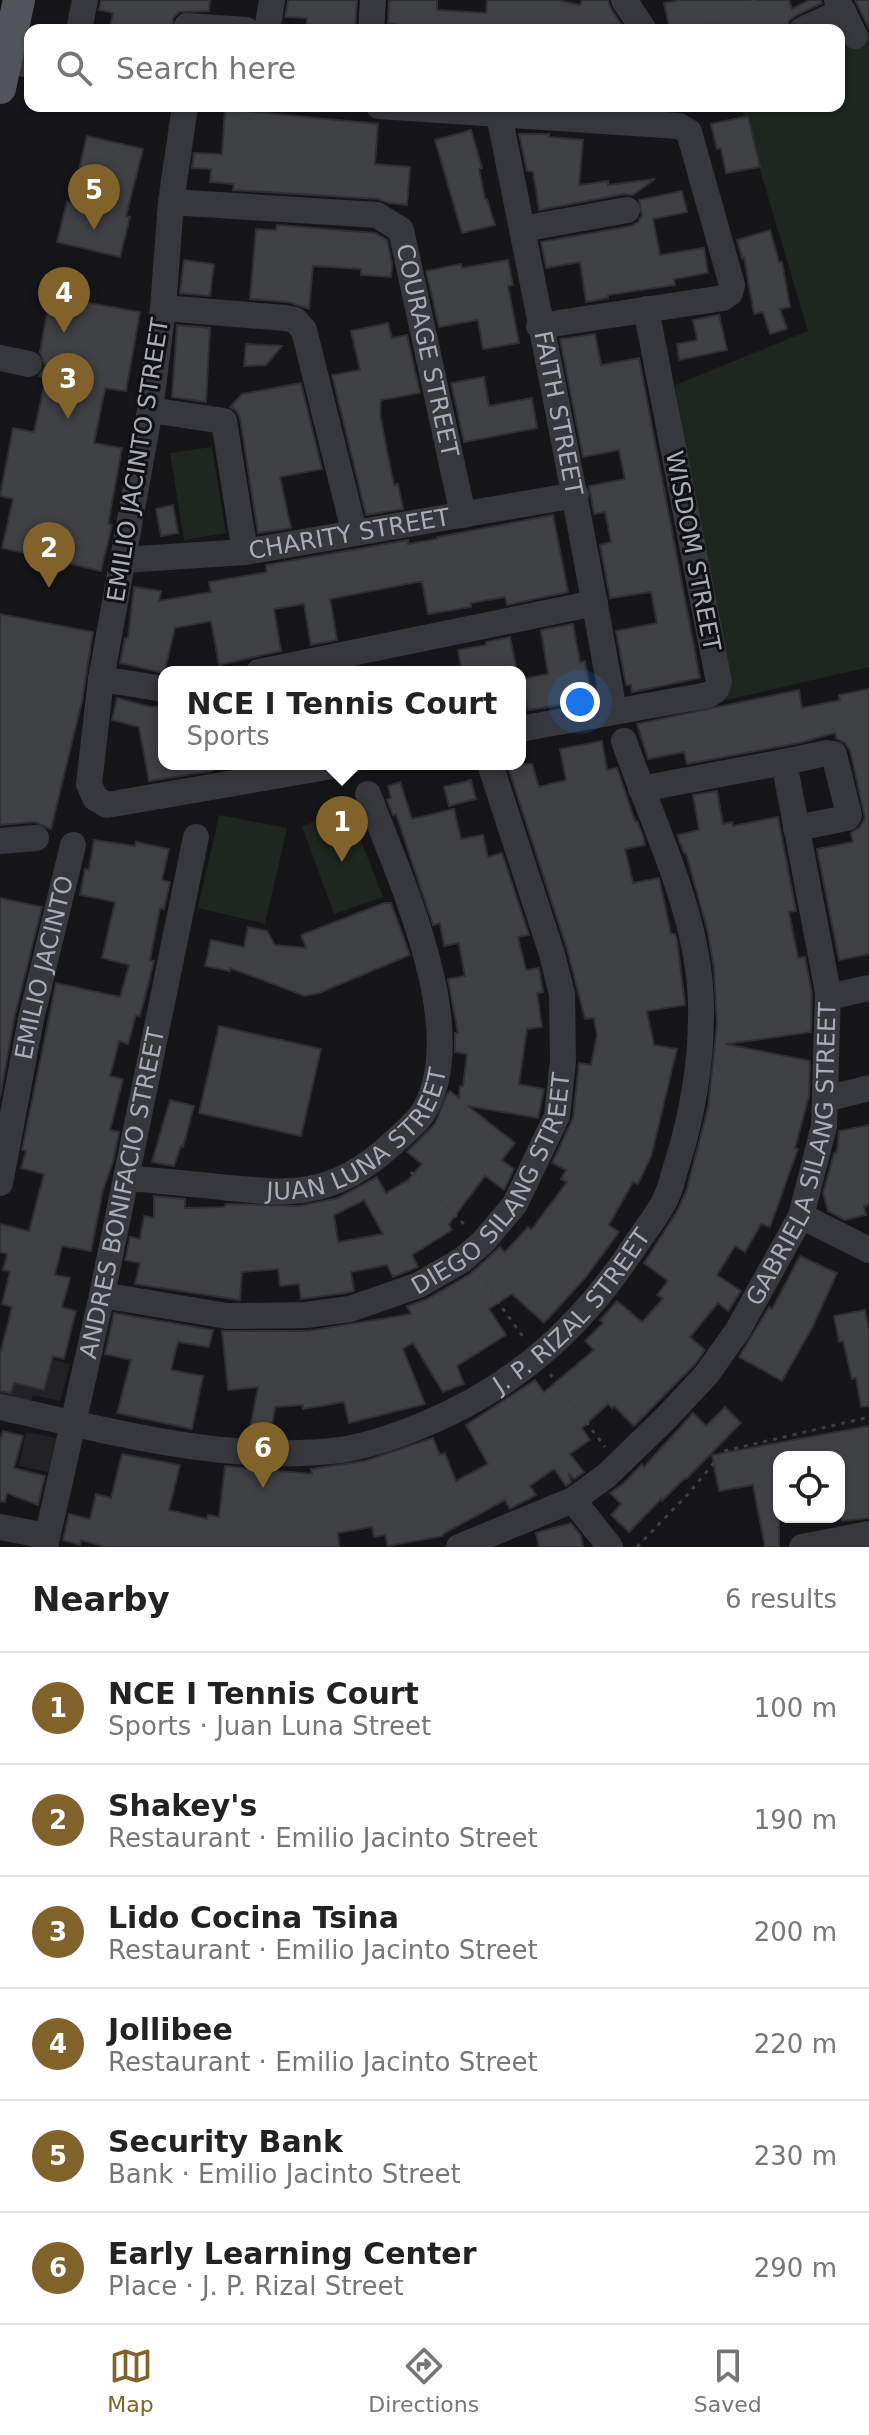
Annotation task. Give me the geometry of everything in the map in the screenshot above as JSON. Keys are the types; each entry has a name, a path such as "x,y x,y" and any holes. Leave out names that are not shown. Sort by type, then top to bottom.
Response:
{"main road":[{"path":"12,71 19,0"}],"street":[{"path":"80,24 85,0"},
{"path":"268,24 272,0"},
{"path":"371,24 373,0"},
{"path":"624,0 640,24"},
{"path":"812,24 840,6 855,36"},
{"name":"EMILIO JACINTO STREET","path":"184,112 171,202 163,308 150,410 101,679 89,784 95,798 107,805 309,770"},
{"path":"459,112 679,126 689,132 732,285 730,293 723,298 539,326"},
{"name":"FAITH STREET","path":"499,115 539,326 576,495 614,711"},
{"name":"COURAGE STREET","path":"171,202 377,215 401,230 463,515"},
{"path":"522,229 627,210"},
{"path":"163,308 285,318 295,320 304,330 354,531"},
{"name":"WISDOM STREET","path":"614,711 708,695 716,690 719,682 646,309"},
{"path":"0,358 29,364"},
{"path":"150,410 224,421 245,552"},
{"name":"CHARITY STREET","path":"123,560 245,552 576,495"},
{"path":"288,666 595,603"},
{"path":"101,679 158,688"},
{"path":"526,728 614,711"},
{"name":"J. P. RIZAL STREET","path":"0,1407 191,1446 288,1453 338,1450 394,1437 474,1403 538,1358 590,1307 621,1267 666,1198 689,1125 698,1056 701,1003 696,965 676,882 624,741"},
{"path":"641,789 834,754 849,815 847,818 796,828"},
{"name":"GABRIELA SILANG STREET","path":"459,1547 573,1500 618,1464 707,1374 738,1330 801,1216 824,1126 828,997 784,762"},
{"name":"DIEGO SILANG STREET","path":"102,1295 227,1316 306,1315 350,1309 419,1285 474,1250 515,1204 557,1116 563,1061 562,994 492,770"},
{"name":"JUAN LUNA STREET","path":"126,1178 280,1192 310,1189 343,1179 362,1169 407,1131 425,1110 441,1049 440,1023 416,921 368,794"},
{"name":"ANDRES BONIFACIO STREET","path":"46,1541 75,1423 196,837"},
{"path":"0,841 36,838"},
{"name":"EMILIO JACINTO","path":"0,1183 31,1019 73,845"},
{"path":"828,997 869,988"},
{"path":"826,1099 869,1088"},
{"path":"801,1216 862,1241"},
{"path":"573,1500 610,1547"},
{"path":"0,1527 46,1541"},
{"path":"802,1547 869,1534"}],"path":[{"path":"709,24 731,17 756,0"},
{"path":"411,1172 474,1250 538,1358 618,1464"},
{"path":"637,1547 724,1451 869,1417"}],"shaded area":[{"path":"869,37 869,667 727,700 675,385 808,331 743,112 845,112 845,47"},
{"path":"212,447 226,533 184,540 170,453"},
{"path":"349,810 383,897 334,914 302,826"},
{"path":"219,815 287,828 265,924 198,908"},
{"path":"0,1347 70,1364 60,1401 33,1395 30,1404 0,1397"},
{"path":"26,1432 56,1438 48,1472 19,1466"}],"building":[{"path":"101,0 210,0 209,11 179,12 173,18 172,24 110,24 113,13 99,10"},
{"path":"288,0 357,0 355,24 307,24 307,18 285,17"},
{"path":"389,0 437,0 437,10 486,13 487,0 558,0 580,5 582,0 608,0 621,24 396,24 388,23"},
{"path":"682,0 789,0 792,9 809,0 821,0 822,3 795,16 788,24 669,24 664,3"},
{"path":"855,0 869,0 869,28"},
{"path":"225,112 256,112 378,124 375,164 410,167 407,205 378,199 233,190 234,184 210,182 211,169 192,168 194,153 222,154"},
{"path":"748,116 760,167 726,173 721,148 717,149 711,124"},
{"path":"471,130 482,168 479,169 485,199 495,225 462,233 435,140"},
{"path":"519,134 549,134 549,137 583,140 579,185 655,179 633,195 624,194 539,210 533,172 527,171"},
{"path":"87,136 143,149 126,216 130,217 120,257 57,242 67,202 71,203"},
{"path":"682,191 687,212 653,219 660,255 704,248 708,273 674,279 675,285 608,295 608,298 586,302 580,262 546,268 541,242 631,226 642,215 639,200"},
{"path":"277,225 375,233 387,240 392,263 391,277 361,275 361,269 313,266 309,309 288,302 250,299 256,229 276,230"},
{"path":"770,230 779,262 782,262 790,307 780,309 787,329 770,334 763,312 754,314 744,257 737,240"},
{"path":"184,260 214,264 210,296 180,293"},
{"path":"508,260 513,285 508,286 519,343 483,349 478,320 439,327 426,271"},
{"path":"50,296 140,312 126,391 105,388 94,443 122,448 108,524 112,525 101,571 2,548 13,499 0,496 13,428 34,432 46,377 39,376 45,366 40,352"},
{"path":"719,315 727,350 679,360 677,344 697,340 693,320"},
{"path":"388,323 392,338 407,335 420,393 381,400 380,414 388,456 403,509 366,515 332,375 360,370 351,331"},
{"path":"177,325 210,328 206,402 172,397"},
{"path":"595,334 601,365 639,358 700,678 632,692 631,685 626,685 616,631 657,623 651,592 610,598 600,545 611,542 605,512 594,514 589,486 625,479 619,450 583,457 560,339"},
{"path":"246,344 282,346 266,365 244,366"},
{"path":"484,377 489,406 532,398 537,428 464,442 451,383"},
{"path":"301,383 322,469 280,477 291,528 258,533 240,418 236,410 230,407 242,394"},
{"path":"173,505 178,533 161,536 156,509"},
{"path":"553,515 568,592 507,605 505,597 471,603 471,607 428,614 422,582 417,582 330,599 337,640 311,645 304,604 274,609 281,651 219,665 211,621 175,628 166,666 158,666 158,672 120,663 125,638 128,638 134,587 161,591 159,601 211,592 209,582 267,572 266,565"},
{"path":"0,614 93,632 82,701 51,829 35,822 0,825"},
{"path":"573,624 580,662 585,661 592,700 528,710 526,678 548,674 541,630"},
{"path":"510,637 516,666 461,666 458,650 486,645 486,642"},
{"path":"869,689 869,954 839,960 817,849 853,842 851,833 860,827 865,818 850,750 845,743 836,738 835,733 799,743 687,764 684,752 648,759 637,724 799,690 802,708 840,700 839,695"},
{"path":"117,698 158,706 158,770 212,771 149,781 139,727 112,720"},
{"path":"602,741 607,770 617,768 645,845 625,849 633,883 659,878 671,934 675,934 677,940 685,1005 647,1011 654,1045 677,1049 651,1157 638,1184 633,1182 609,1225 619,1232 585,1278 544,1323 512,1294 489,1309 506,1335 457,1366 464,1384 443,1392 413,1343 403,1349 425,1404 349,1423 344,1402 303,1409 303,1405 275,1407 271,1433 250,1429 258,1387 228,1390 222,1331 308,1331 411,1314 407,1306 427,1299 470,1274 500,1247 505,1252 528,1227 531,1230 567,1182 561,1179 566,1170 552,1163 573,1118 579,1063 591,1065 597,1035 594,1018 585,1019 567,949 509,770 526,770 526,764 532,764 539,787 566,780 560,749"},
{"path":"471,780 476,799 449,806 444,787"},
{"path":"400,782 412,819 454,809 461,839 483,835 488,857 502,853 529,935 518,937 526,970 539,968 543,992 537,993 542,1027 527,1029 519,1084 544,1089 538,1118 468,1106 515,1143 502,1160 514,1169 504,1190 485,1176 449,1224 452,1230 412,1255 418,1267 393,1277 387,1265 351,1272 354,1291 301,1299 299,1284 280,1286 278,1269 242,1272 240,1300 135,1284 140,1263 125,1260 130,1237 140,1239 144,1216 154,1218 154,1196 185,1199 185,1208 224,1207 226,1204 299,1206 338,1198 377,1177 386,1193 408,1180 422,1164 407,1152 435,1124 447,1094 450,1091 459,1098 467,1054 455,1052 455,1033 458,1033 448,979 465,976 459,943 444,946 440,923 433,925 396,814 393,815 387,800 391,798 388,786","holes":["364,1200 383,1234 338,1242 334,1215"]},
{"path":"717,791 723,824 732,822 733,826 778,817 796,911 789,912 798,958 805,957 812,993 811,1032 726,1044 810,1061 809,1096 795,1148 798,1149 770,1227 761,1224 745,1252 735,1246 717,1275 741,1291 728,1311 718,1303 690,1337 705,1350 695,1364 634,1426 608,1404 582,1428 590,1440 570,1454 584,1472 574,1479 569,1474 571,1482 566,1486 554,1469 530,1486 536,1495 510,1509 505,1500 443,1536 388,1546 385,1535 374,1537 372,1527 338,1533 339,1547 106,1547 81,1540 80,1545 63,1540 69,1514 90,1519 96,1494 111,1498 122,1454 180,1465 169,1510 207,1519 208,1515 219,1517 225,1466 312,1474 311,1469 365,1461 433,1438 440,1455 445,1453 456,1481 488,1464 466,1425 535,1380 544,1392 594,1350 585,1341 603,1323 600,1320 617,1301 642,1322 663,1299 657,1295 668,1281 644,1263 686,1192 708,1108 717,1024 714,969 708,933 686,853 677,835 699,830 693,795"},
{"path":"94,840 135,846 136,842 169,849 162,880 170,882 164,909 160,908 150,960 154,961 140,1016 136,1015 128,1044 119,1041 110,1076 123,1079 110,1130 119,1132 91,1251 62,1246 55,1275 70,1278 62,1307 76,1311 64,1359 53,1356 44,1390 14,1383 11,1393 0,1391 0,1354 12,1307 2,1304 10,1272 3,1270 7,1254 0,1252 0,1224 29,1231 44,1174 21,1168 26,1151 22,1150 56,983 120,997 129,965 102,958 115,902 80,895 85,869 89,870"},
{"path":"0,898 42,907 15,1015 0,1097"},
{"path":"391,903 410,955 319,993 305,996 230,968 230,971 205,966 211,940 244,947 248,927 267,931 275,945 306,948 301,935"},
{"path":"219,1026 321,1049 301,1136 199,1113"},
{"path":"170,1100 194,1106 183,1147 174,1166 152,1162"},
{"path":"869,1125 869,1205 864,1206 866,1215 845,1220 828,1211 823,1193 834,1153 837,1152 839,1131"},
{"path":"800,1256 837,1273 813,1326 782,1381 739,1357 769,1307 772,1309"},
{"path":"865,1310 869,1331 869,1406 861,1407 856,1378 852,1379 834,1316"},
{"path":"114,1313 213,1330 209,1347 178,1342 171,1370 203,1376 192,1429 117,1413 131,1360 105,1354"},
{"path":"725,1407 741,1423 629,1532 611,1515 621,1504 610,1493 642,1464 644,1467 693,1413 706,1426"},
{"path":"869,1426 869,1518 845,1521 845,1451 773,1451 773,1523 779,1523 779,1547 765,1547 753,1485 719,1491 712,1455"},
{"path":"3,1431 23,1436 14,1468 45,1476 38,1505 7,1493 5,1502 0,1501 0,1440"},
{"path":"571,1523 581,1536 583,1547 539,1547 536,1533"}],"place":[{"name":"Security Bank","path":"94,230"},
{"name":"Jollibee","path":"64,333"},
{"name":"Lido Cocina Tsina","path":"68,419"},
{"name":"Shakey's","path":"49,588"},
{"name":"NCE I Tennis Court","path":"342,862"},
{"name":"Early Learning Center","path":"263,1488"}]}
